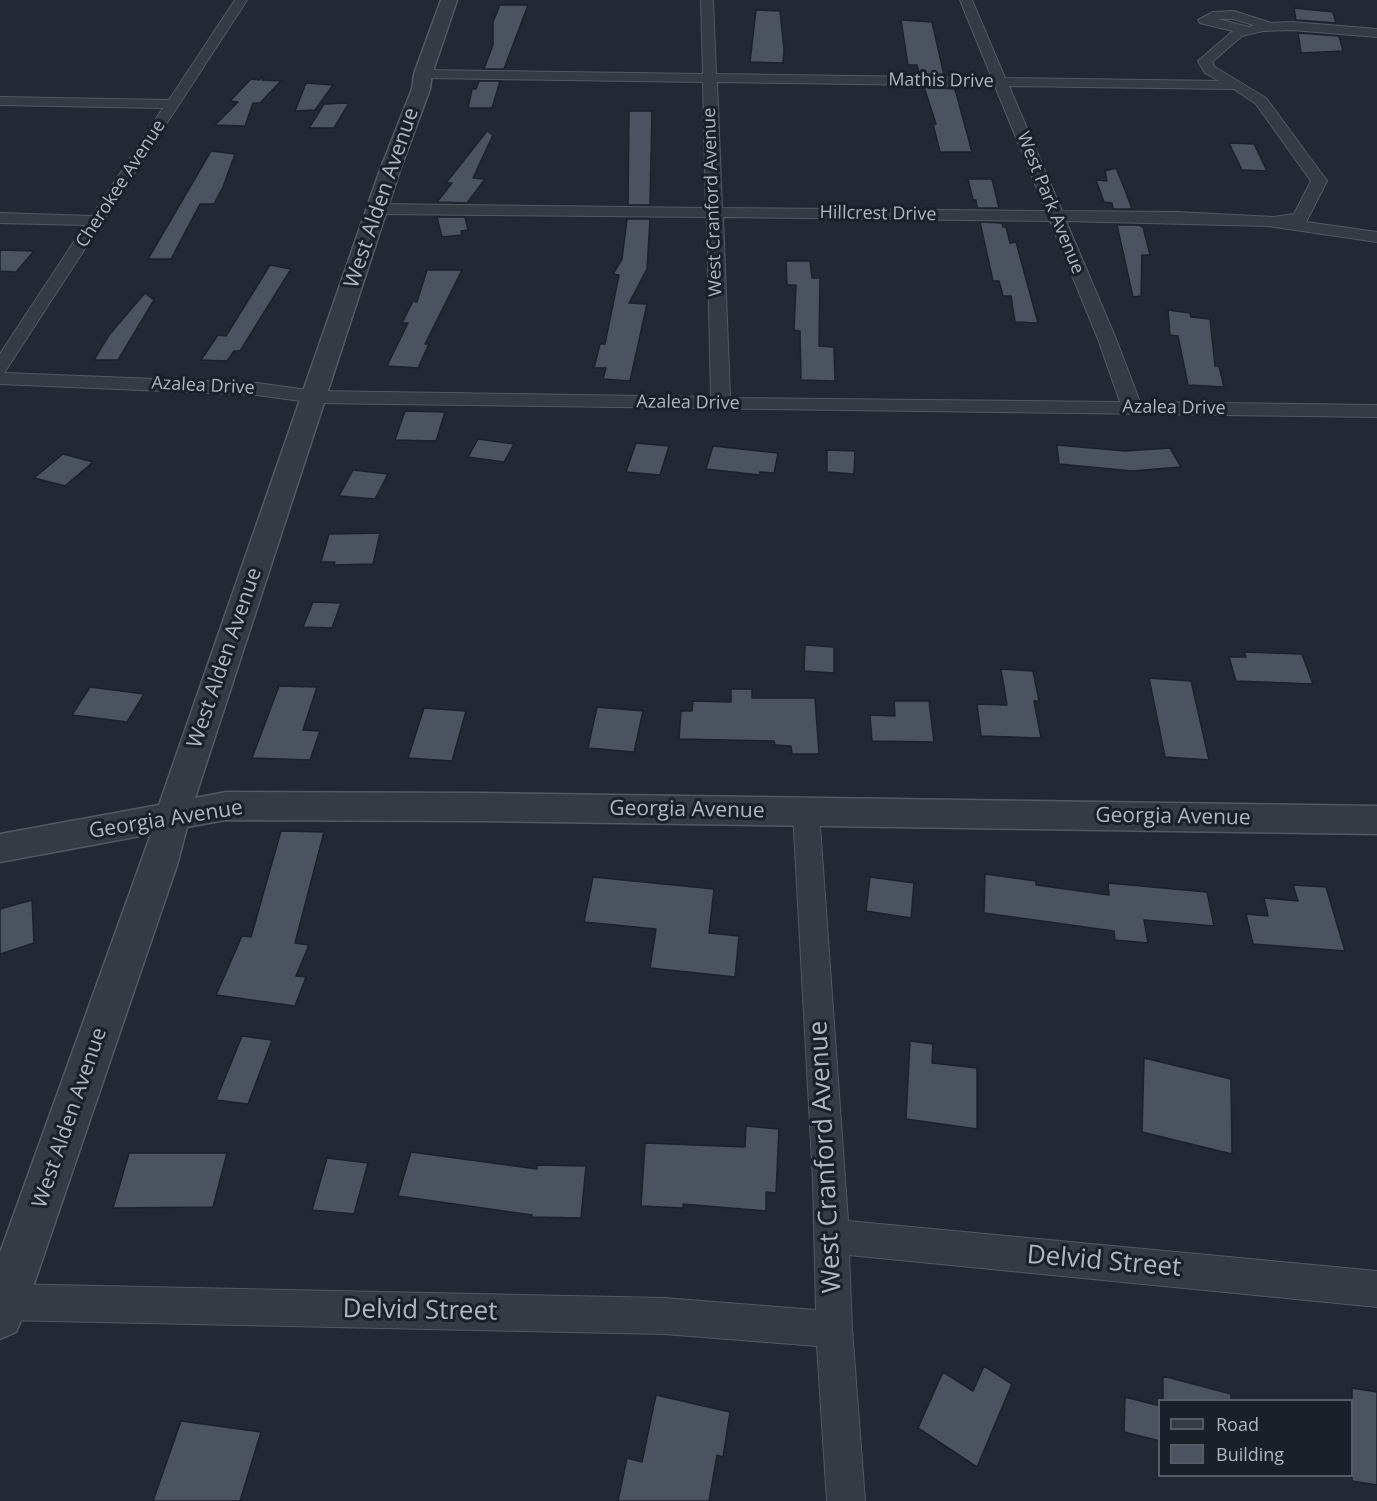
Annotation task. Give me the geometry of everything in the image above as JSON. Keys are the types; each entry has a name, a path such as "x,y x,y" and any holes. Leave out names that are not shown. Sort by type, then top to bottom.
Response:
{"street":[{"name":"Cherokee Avenue","path":"0,368 241,0"},
{"name":"West Alden Avenue","path":"3,1309 159,865 173,815 377,209 421,89 423,74 448,0"},
{"name":"West Cranford Avenue","path":"707,0 721,404"},
{"name":"West Park Avenue","path":"966,0 1107,339 1132,408"},
{"path":"1247,30 1204,20 1213,15 1233,15 1268,26 1377,33"},
{"path":"1268,26 1238,33 1205,61 1210,70 1261,101 1319,181 1300,219 1268,221"},
{"name":"Mathis Drive","path":"423,74 1236,85"},
{"path":"0,101 173,104"},
{"name":"Hillcrest Drive","path":"377,209 714,211 1268,221 1377,237"},
{"path":"0,219 96,221"},
{"name":"Azalea Drive","path":"0,378 257,389 315,397 1377,411"},
{"name":"Georgia Avenue","path":"0,848 226,806 1377,820"},
{"name":"West Cranford Avenue","path":"806,812 830,1180 834,1329 846,1501"},
{"name":"Delvid Street","path":"831,1236 1377,1289"},
{"name":"Delvid Street","path":"3,1309 664,1316 834,1329"}],"building":[{"path":"500,5 528,5 504,69 484,69 493,45 493,22"},
{"path":"1294,8 1333,12 1336,23 1296,20"},
{"path":"756,10 780,11 783,63 750,62"},
{"path":"901,20 932,22 944,75 920,75 917,65 908,65"},
{"path":"1298,33 1339,36 1343,51 1301,53"},
{"path":"263,76 262,80 281,81 260,103 253,103 245,126 215,125 238,102 230,101 251,79 259,80"},
{"path":"479,81 500,81 492,108 468,108 472,89 476,89"},
{"path":"306,83 333,85 315,110 295,111"},
{"path":"924,87 955,89 972,152 940,152 933,124 936,124"},
{"path":"349,103 334,128 309,128 324,104"},
{"path":"629,111 652,111 650,205 628,205"},
{"path":"487,131 493,135 473,178 485,179 467,203 437,202 452,183 446,183"},
{"path":"1229,143 1254,144 1267,171 1242,170"},
{"path":"211,151 235,154 214,204 200,204 171,259 148,259"},
{"path":"1116,168 1132,209 1113,209 1112,203 1104,202 1096,180 1107,181 1105,171"},
{"path":"968,179 992,179 999,208 977,208"},
{"path":"437,217 465,217 468,230 461,231 462,235 442,237"},
{"path":"627,219 650,219 647,269 629,303 647,304 630,381 603,379 606,368 594,368 600,344 605,344 619,275 613,274 622,259"},
{"path":"980,222 1002,223 1003,227 1006,227 1010,243 1016,242 1038,323 1015,322 1011,296 1003,296 999,281 993,281"},
{"path":"1117,225 1143,227 1150,255 1142,255 1141,296 1133,297"},
{"path":"0,250 34,251 16,272 0,271"},
{"path":"786,261 810,261 812,278 820,278 819,346 834,347 835,381 801,380 800,331 794,330 796,285 787,285"},
{"path":"270,265 291,269 240,351 234,351 227,361 201,360 218,335 226,336"},
{"path":"427,270 462,270 425,344 429,344 418,368 387,366 408,323 402,323 413,301 417,302"},
{"path":"145,293 154,300 118,360 94,360 109,335"},
{"path":"1168,310 1190,313 1191,317 1210,319 1215,366 1219,366 1224,387 1188,385 1178,336 1170,335"},
{"path":"405,411 445,412 436,441 395,440"},
{"path":"478,439 514,444 504,462 468,457"},
{"path":"636,443 669,446 660,475 626,472"},
{"path":"1057,445 1125,451 1170,448 1181,467 1132,471 1059,464"},
{"path":"713,446 778,453 774,473 760,472 760,475 706,469"},
{"path":"827,450 855,451 854,474 827,472"},
{"path":"63,454 93,462 65,486 34,478"},
{"path":"353,470 388,474 375,499 339,496"},
{"path":"380,533 373,564 334,565 335,562 321,562 329,534"},
{"path":"313,602 341,603 332,628 303,627"},
{"path":"805,645 834,647 834,673 804,671"},
{"path":"1244,652 1302,654 1313,684 1236,681 1229,657 1246,657"},
{"path":"1001,669 1033,671 1039,701 1034,701 1041,738 981,736 977,704 1007,705"},
{"path":"1149,678 1191,681 1209,760 1165,757"},
{"path":"279,686 317,687 303,730 320,731 310,760 252,758"},
{"path":"90,687 144,694 127,722 72,715"},
{"path":"731,689 752,689 752,698 815,698 819,754 792,754 791,746 775,745 774,741 679,739 681,711 692,711 693,701 731,702"},
{"path":"894,701 929,701 934,742 872,741 870,715 895,716"},
{"path":"597,707 643,711 634,752 588,748"},
{"path":"424,708 466,711 452,761 408,758"},
{"path":"281,831 324,832 295,943 309,945 296,976 306,977 295,1006 216,995 242,936 251,937"},
{"path":"985,874 1036,881 1036,885 1109,895 1108,883 1207,892 1214,926 1144,920 1148,943 1115,940 1114,931 984,913"},
{"path":"593,877 714,889 709,933 739,936 735,977 650,968 656,929 584,922"},
{"path":"870,877 914,883 911,918 866,911"},
{"path":"1293,885 1326,887 1345,951 1253,944 1246,914 1268,916 1264,898 1298,901"},
{"path":"32,900 34,943 0,954 0,909"},
{"path":"242,1036 272,1040 248,1104 216,1100"},
{"path":"910,1041 933,1044 932,1063 977,1068 977,1129 906,1119"},
{"path":"1144,1058 1231,1079 1232,1154 1142,1132"},
{"path":"746,1126 779,1129 776,1193 766,1192 766,1211 683,1204 683,1208 641,1206 645,1143 745,1147"},
{"path":"411,1152 537,1169 537,1165 586,1166 581,1218 532,1217 532,1215 398,1196"},
{"path":"129,1153 227,1153 213,1207 113,1208"},
{"path":"327,1158 368,1163 354,1214 312,1210"},
{"path":"984,1366 1012,1384 977,1467 918,1428 943,1372 973,1391"},
{"path":"1163,1376 1231,1394 1231,1399 1163,1399"},
{"path":"1352,1388 1377,1392 1377,1485 1352,1481"},
{"path":"656,1395 730,1412 723,1457 717,1455 709,1501 618,1501 627,1458 642,1462"},
{"path":"1125,1397 1158,1405 1158,1440 1124,1432"},
{"path":"181,1421 261,1432 240,1501 153,1501"}]}
